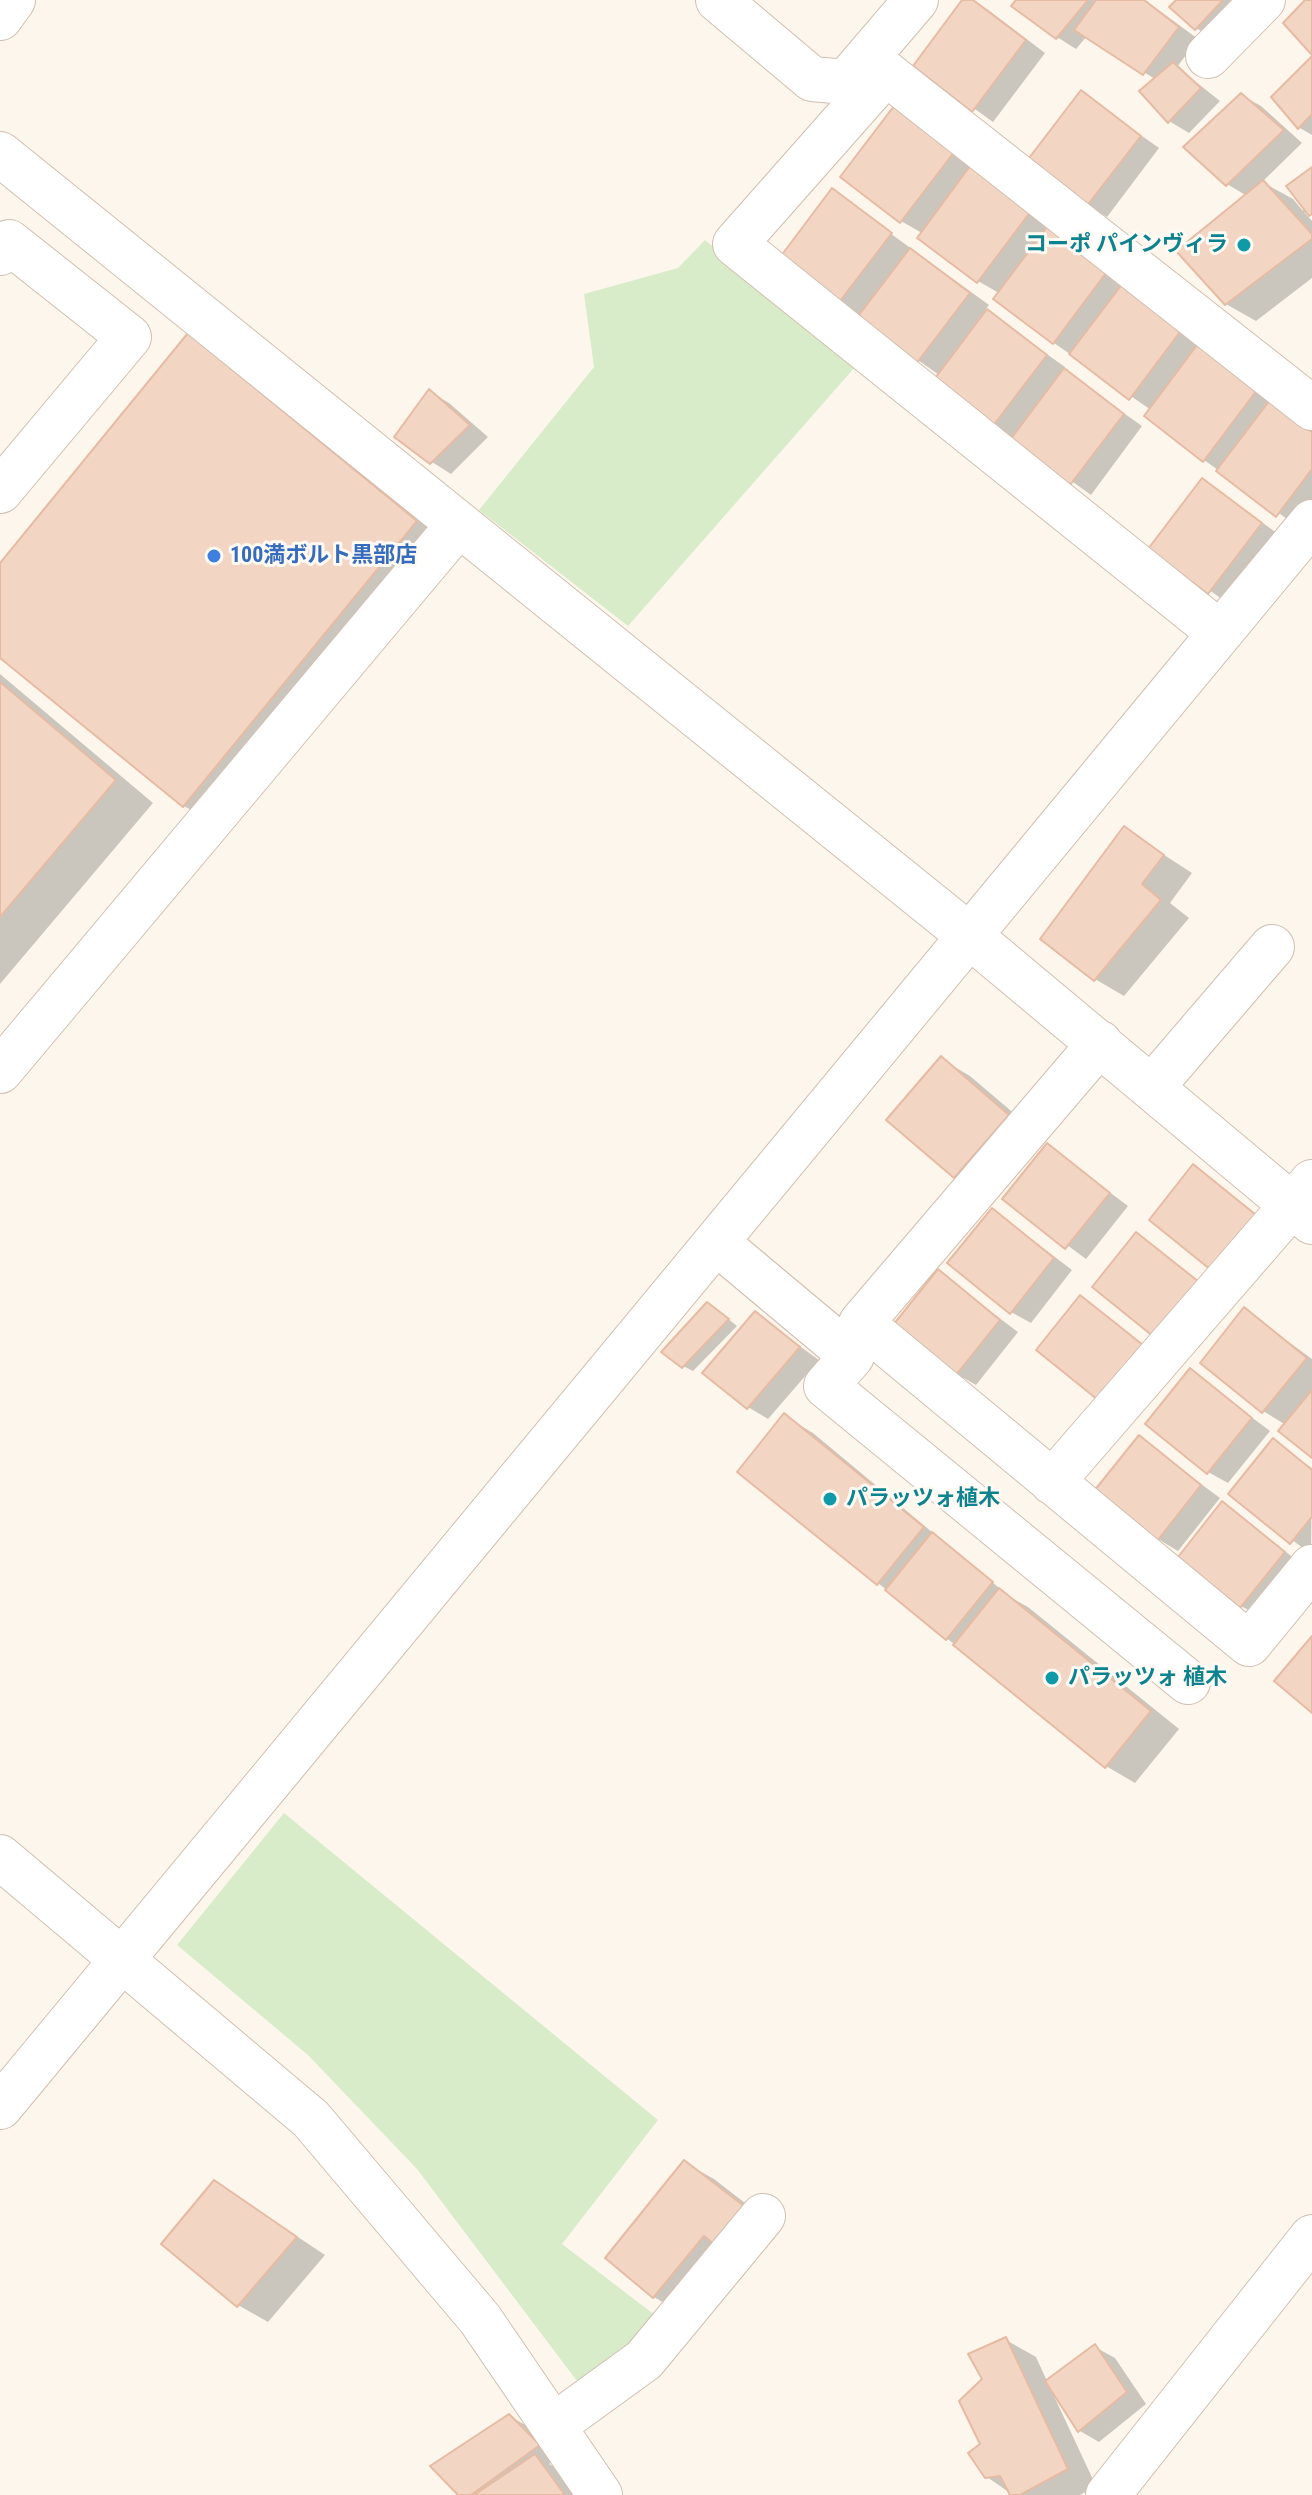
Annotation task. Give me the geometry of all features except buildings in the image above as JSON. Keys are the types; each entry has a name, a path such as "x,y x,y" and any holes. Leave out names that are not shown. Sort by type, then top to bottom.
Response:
{"street":[{"path":"0,18 13,0"},
{"path":"718,0 812,79 846,82 877,66"},
{"path":"916,0 877,66 735,244 1220,633"},
{"path":"1208,56 1263,0"},
{"path":"877,66 1312,408"},
{"path":"0,154 971,937 1152,1087 1305,1203 1052,1482"},
{"path":"0,253 9,242 129,337 0,491"},
{"path":"0,2107 1312,522"},
{"path":"0,1071 459,524"},
{"path":"1152,1087 1272,947"},
{"path":"1100,1043 861,1323 1249,1644 1310,1573"},
{"path":"717,1243 852,1356 826,1386 1188,1682"},
{"path":"0,1857 311,2119 480,2319 600,2495"},
{"path":"553,2426 644,2360 763,2216"},
{"path":"1108,2495 1312,2237"}],"green space":[{"path":"705,240 855,367 628,626 479,510 594,367 584,294 678,268"},
{"path":"284,1813 658,2120 562,2244 660,2319 580,2385 417,2169 308,2055 177,1945"}],"place":[{"name":"コーポ パインヴィラ","path":"1244,245"},
{"name":"100満ボルト黒部店","path":"214,556"},
{"name":"パラッツォ植木","path":"830,1499"},
{"name":"パラッツォ 植木","path":"1052,1678"}]}
